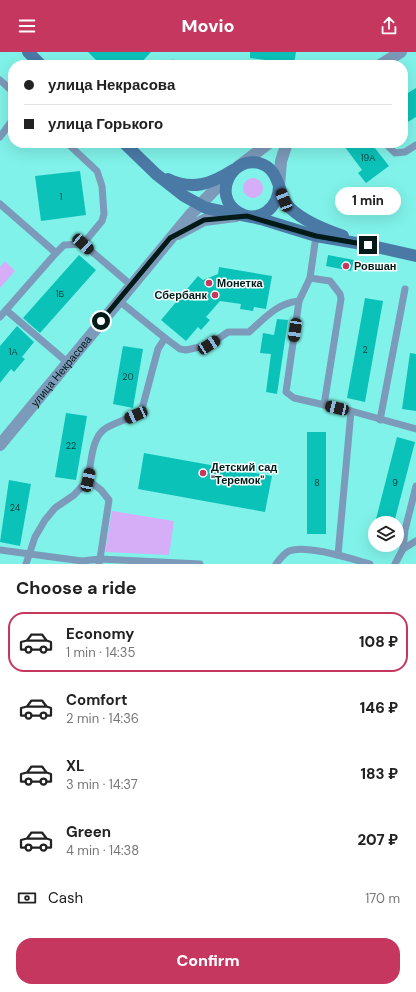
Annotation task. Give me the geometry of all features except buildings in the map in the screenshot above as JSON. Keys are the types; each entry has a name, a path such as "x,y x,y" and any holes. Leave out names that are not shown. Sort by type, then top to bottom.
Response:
{"street":[{"path":"28,52 37,60"},
{"path":"388,60 401,52"},
{"path":"129,148 156,174 184,196 199,205 213,210 247,216 316,236 368,245 416,256"},
{"name":"улица Некрасова","path":"0,445 118,300 199,205 234,170 263,148"},
{"path":"170,238 204,220 264,214 273,207 278,197 281,160 285,148"},
{"path":"156,174 172,182 193,186 213,181 249,162 264,165 276,176 284,200 298,215 334,233 368,245"},
{"path":"234,170 226,184 227,198 234,210 247,216"}],"lane":[{"path":"0,80 8,87"},
{"path":"0,137 8,126"},
{"path":"390,148 395,153 405,152 416,145"},
{"path":"72,148 97,171 102,186 104,214 102,221 83,244"},
{"path":"0,204 56,253"},
{"path":"316,236 310,278 299,301 286,392 294,398 351,411 416,429"},
{"path":"0,317 64,245 83,244 131,285"},
{"path":"310,278 330,281 337,289 341,299 324,405"},
{"path":"380,420 405,289"},
{"path":"118,300 180,349 191,350 209,345 228,332 249,332 276,308 289,301 299,301"},
{"path":"6,310 67,362"},
{"path":"26,564 35,536 45,520 55,508 74,495 88,480 96,442 99,436 105,429 136,415 142,409 158,349 165,338"},
{"path":"338,555 351,411"},
{"path":"88,480 106,495 109,500 100,561"},
{"path":"404,540 416,486"},
{"path":"404,548 416,541"},
{"path":"276,564 289,551 303,549 338,555 370,564"},
{"path":"0,550 82,561 200,564"},
{"path":"395,564 401,552"}],"shaded area":[{"path":"253,178 260,181 263,188 260,195 253,198 246,195 243,188 246,181"},
{"path":"5,261 15,271 0,288 0,267"},
{"path":"112,511 174,521 169,555 105,552"}],"place":[{"name":"Ровшан","path":"346,266"},
{"name":"Монетка","path":"209,283"},
{"name":"Сбербанк","path":"215,295"},
{"name":"Детский сад \"Теремок\"","path":"203,473"}],"route":[{"path":"101,321 170,238 198,222 211,218 247,216 316,236 368,245"}]}
